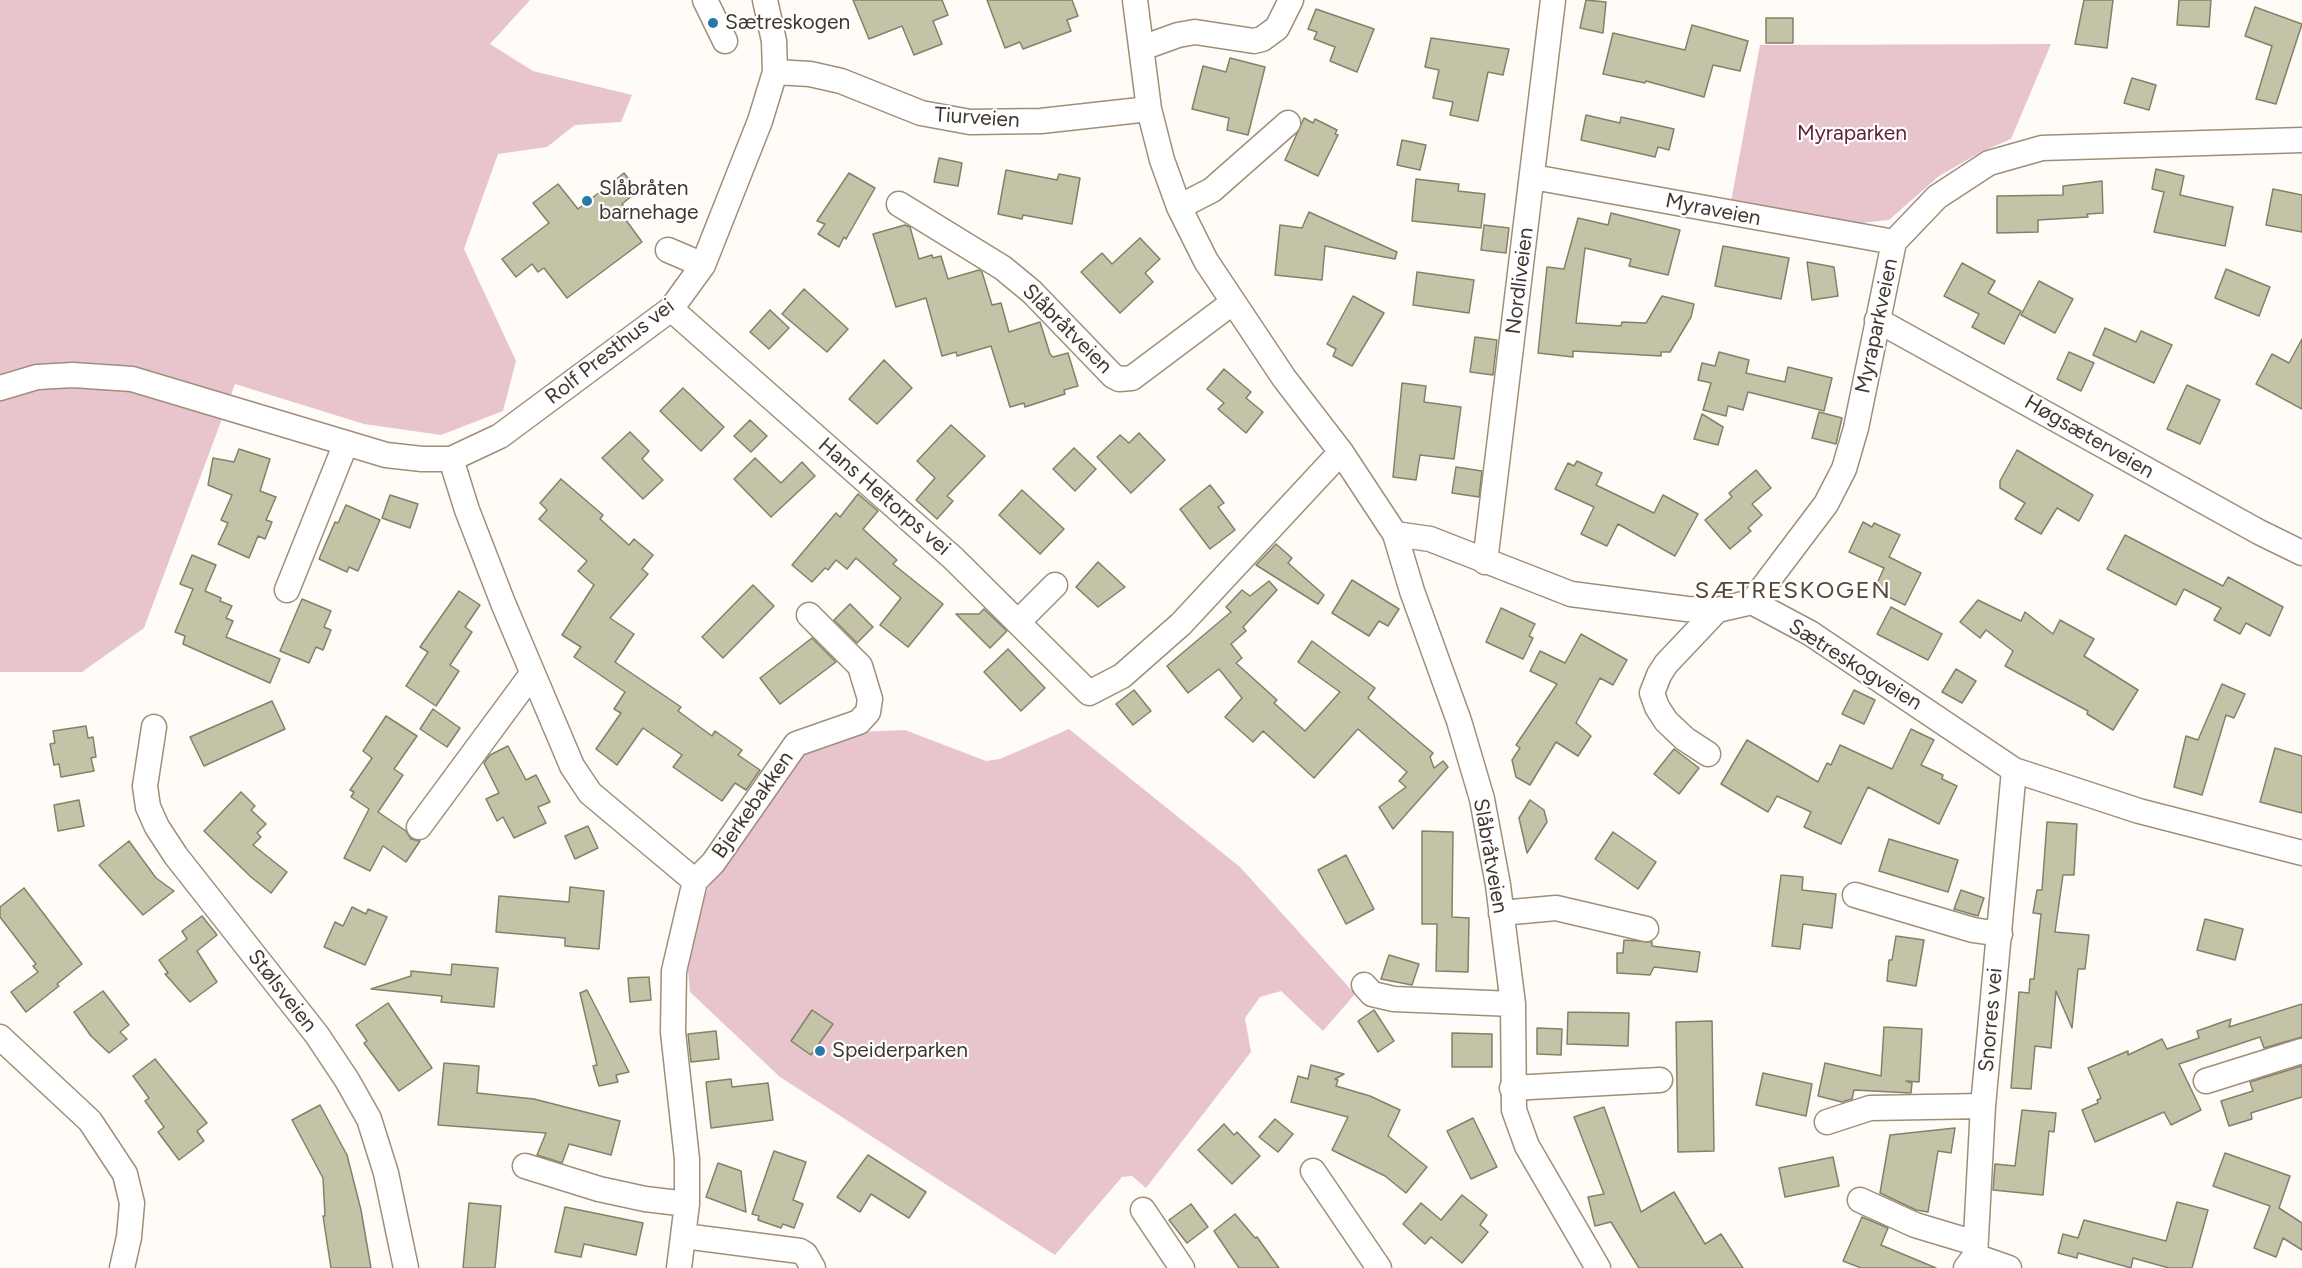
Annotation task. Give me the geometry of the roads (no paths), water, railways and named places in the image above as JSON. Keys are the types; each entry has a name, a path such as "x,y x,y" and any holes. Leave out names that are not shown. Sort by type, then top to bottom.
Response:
{"street":[{"path":"705,0 724,41"},
{"name":"Rolf Presthus vei","path":"0,388 37,377 73,375 132,379 386,455 452,459 500,436 671,309 703,265 760,121 775,72 774,40 765,0"},
{"name":"Slåbråtveien","path":"1135,0 1149,109 1162,160 1179,207 1206,261 1232,303 1284,378 1341,452 1395,534 1412,591 1459,721 1482,799 1513,1004 1514,1110 1527,1146 1598,1268"},
{"path":"1142,48 1178,35 1195,32 1254,40 1263,39 1277,28 1291,0"},
{"name":"Nordliveien","path":"1485,562 1553,0"},
{"name":"Tiurveien","path":"775,72 810,74 841,81 921,113 970,122 1041,121 1149,109"},
{"path":"1179,207 1212,190 1288,123"},
{"name":"Myraparkveien","path":"1752,602 1826,504 1844,469 1856,428 1894,242 1937,197 1989,163 2042,148 2302,140"},
{"name":"Myraveien","path":"1533,177 1894,242"},
{"name":"Slåbråtveien","path":"899,204 1003,268 1032,292 1113,376 1119,379 1132,378 1232,303"},
{"path":"668,250 703,265"},
{"name":"Hans Heltorps vei","path":"671,309 954,558 1089,693 1122,676 1181,624 1341,452"},
{"name":"Høgsæterveien","path":"1877,320 2249,527 2302,553"},
{"path":"287,590 346,443"},
{"path":"452,459 467,510 532,674 572,766 590,794 695,881 674,971 673,1032 687,1159 687,1204 679,1268"},
{"path":"1395,534 1430,539 1571,594 1687,609 1717,609 1752,602"},
{"path":"1018,622 1055,585"},
{"name":"Sætreskogveien","path":"1752,602 1810,633 2014,770 2139,811 2302,853"},
{"path":"1708,754 1685,739 1666,721 1652,693 1666,664 1717,609"},
{"name":"Bjerkebakken","path":"695,881 713,863 796,744 859,722 868,712 870,699 860,666 809,615"},
{"path":"419,827 532,674"},
{"name":"Stølsveien","path":"154,728 145,786 148,807 157,827 176,856 317,1035 347,1080 369,1119 386,1173 406,1268"},
{"name":"Snorres vei","path":"1972,1256 1983,1106 2014,770"},
{"path":"1855,895 1973,930 2000,934"},
{"path":"1501,913 1556,908 1646,929"},
{"path":"1364,985 1372,994 1388,998 1513,1004"},
{"path":"0,1037 90,1122 125,1174 132,1203 129,1237 122,1268"},
{"path":"2206,1081 2302,1051"},
{"path":"1512,1088 1660,1080"},
{"path":"1827,1122 1870,1108 1983,1106"},
{"path":"525,1166 599,1189 645,1199 687,1204"},
{"path":"1313,1171 1379,1268"},
{"path":"1860,1200 1916,1225 1972,1256 2009,1268"},
{"path":"1143,1210 1182,1268"},
{"path":"684,1236 800,1251 805,1254 813,1268"}],"place":[{"name":"Sætreskogen","path":"713,23"},
{"name":"Slåbråten barnehage","path":"587,201"},
{"name":"Speiderparken","path":"820,1051"}],"district":[{"name":"SÆTRESKOGEN","path":"1793,591"}],"park label":[{"name":"Myraparken","path":"1852,134"}]}
